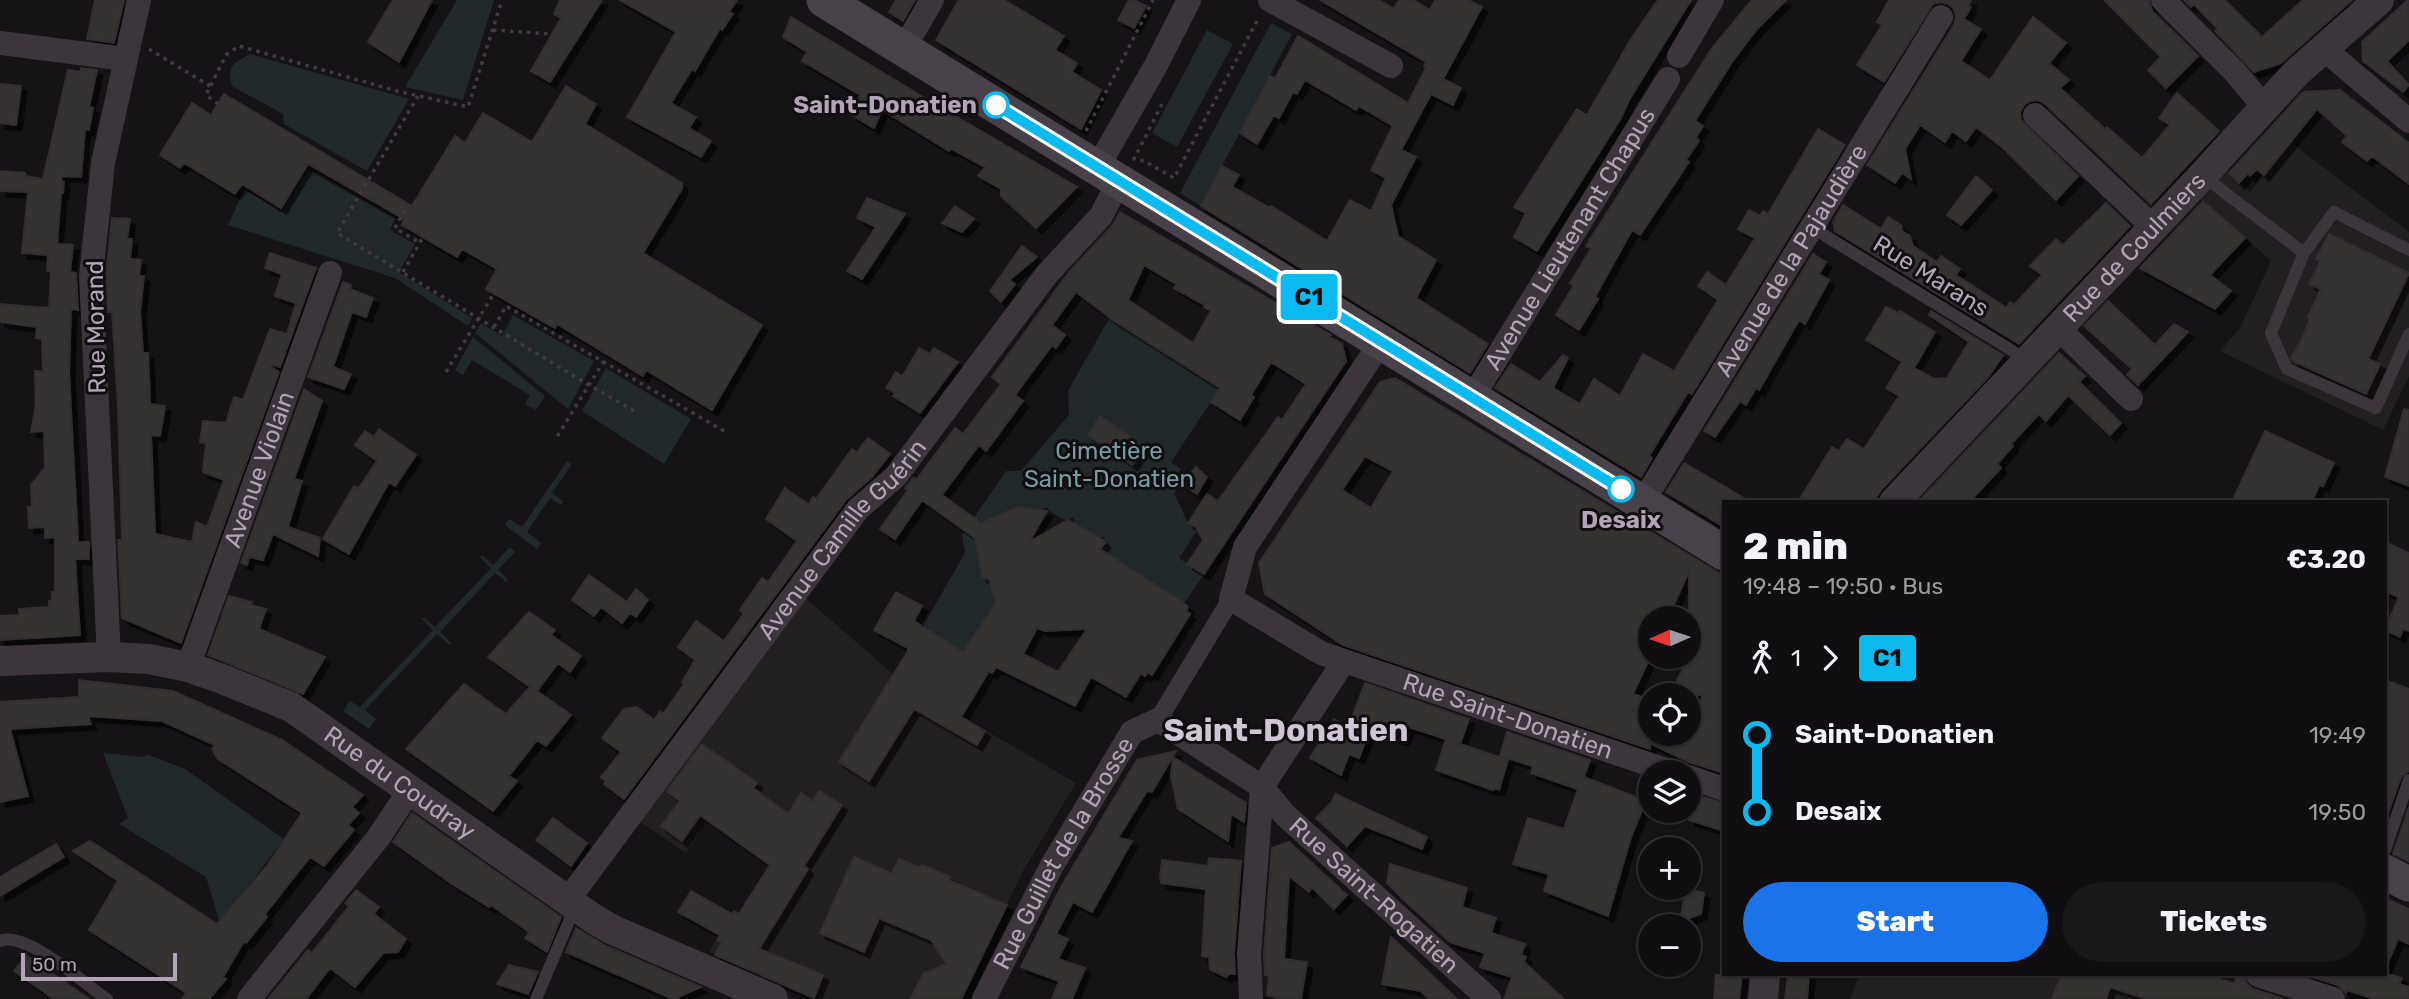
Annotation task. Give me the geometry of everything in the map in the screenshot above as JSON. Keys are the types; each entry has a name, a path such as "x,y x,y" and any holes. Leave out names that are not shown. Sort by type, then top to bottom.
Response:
{"main road":[{"path":"824,0 904,48 1115,164 1381,342 1722,552"},
{"path":"2387,873 2409,884"}],"street":[{"name":"Rue Morand","path":"109,657 92,276 103,163 139,0"},
{"path":"904,48 932,0"},
{"name":"Avenue Camille Guérin","path":"571,904 858,509 896,476 1047,274 1101,216 1115,164 1189,0"},
{"path":"1679,56 1712,0"},
{"path":"2163,0 2235,72 2265,108"},
{"name":"Rue de Coulmiers","path":"1896,500 2297,72 2379,0"},
{"path":"1264,8 1391,66"},
{"name":"Avenue de la Pajaudière","path":"1642,503 1941,17"},
{"path":"0,43 128,51"},
{"path":"2324,49 2409,121"},
{"name":"Avenue Lieutenant Chapus","path":"1472,398 1668,79"},
{"path":"2035,115 2153,227"},
{"name":"Avenue Violain","path":"188,667 330,273"},
{"path":"2058,328 2131,399"},
{"path":"1158,720 1231,599 1245,547 1381,342"},
{"name":"Rue Saint-Donatien","path":"1231,599 1321,653 1638,760"},
{"name":"Rue du Coudray","path":"0,661 109,657 149,659 188,667 291,707 571,904 613,930 760,996"},
{"path":"1251,999 1249,954 1262,788 1344,661"},
{"name":"Rue Saint-Rogatien","path":"1158,720 1262,788 1286,815 1489,999"},
{"name":"Rue Guillet de la Brosse","path":"984,999 1051,867 1132,732 1158,720"},
{"path":"1701,781 1722,788"},
{"path":"249,999 378,838 410,790"},
{"path":"1763,999 1765,976"},
{"path":"2261,976 2333,999"}],"lane":[{"path":"2202,176 2304,253"},
{"path":"2409,250 2334,212 2304,253 2271,333 2287,369 2376,408 2409,334"},
{"name":"Rue Marans","path":"1811,227 2027,362"},
{"path":"2387,844 2409,780"},
{"path":"536,999 571,904"},
{"path":"0,941 7,938 29,944 107,999"}],"path":[{"path":"218,104 206,95 226,55 239,46 418,96 468,107 502,0"},
{"path":"1153,0 1084,134 1115,164 1144,161 1174,178 1264,8"},
{"path":"493,30 551,34"},
{"path":"128,51 150,49 210,86"},
{"path":"418,96 337,233 638,414"},
{"path":"405,210 395,228 420,243"},
{"path":"403,272 423,237"},
{"path":"446,373 494,293"},
{"path":"494,327 506,306 726,432"},
{"path":"555,440 604,361"}],"shaded area":[{"path":"2292,139 2298,148 2409,232 2409,376 2383,430 2220,351 2240,328 2271,261 2201,199 2227,171 2250,192"},
{"path":"802,595 893,674 1076,783 1023,871 961,999 817,999 709,952 734,911 739,913 769,865 706,820 686,853 636,819"},
{"path":"1859,976 2211,976 2282,999 1850,999"}],"green space":[{"path":"457,0 494,0 463,100 405,87"},
{"path":"1271,23 1292,34 1201,206 1180,193"},
{"path":"1207,30 1233,44 1177,147 1152,133"},
{"path":"250,54 409,99 367,171 284,124 283,114 232,86 230,73 233,65"},
{"path":"308,170 395,219 390,230 415,244 399,272 472,318 468,326 395,278 228,225 244,189 281,212"},
{"path":"513,315 594,361 568,409 475,333 481,323 502,336"},
{"name":"Cimetière Saint-Donatien","path":"1110,317 1220,388 1171,462 1181,469 1175,479 1181,484 1174,493 1188,523 1197,531 1179,558 1204,574 1182,606 1181,601 1152,582 1150,584 1137,572 1136,574 1110,556 1095,550 1105,543 1104,537 1098,538 1074,524 1074,517 1065,520 1047,507 1038,510 1021,507 1020,510 1008,511 999,515 978,554 994,580 996,605 966,654 923,626 965,553 962,535 1006,471 1021,471 1069,415 1068,391"},
{"path":"473,337 545,396 536,410 525,404 530,395 472,360 463,375 455,370"},
{"path":"606,368 691,419 664,464 582,411"},
{"path":"567,461 572,464 552,493 563,501 561,505 550,498 527,532 541,543 537,549 505,525 509,519 522,527"},
{"path":"510,547 515,552 498,570 508,580 506,582 495,573 440,632 451,643 449,645 437,634 365,710 376,719 369,729 343,711 350,701 360,707 433,630 422,619 424,617 435,627 491,568 480,557 482,555 493,565"},
{"path":"103,753 145,757 146,754 185,769 284,839 220,924 206,877 119,824 128,818"}],"building":[{"path":"95,0 124,0 114,43 87,39"},
{"path":"393,0 432,0 399,62 368,42"},
{"path":"560,0 602,0 550,82 531,71 561,18 554,14"},
{"path":"620,0 737,0 729,12 733,14 722,30 720,28 695,71 692,69 671,103 696,117 689,128 711,141 701,157 627,117 676,32"},
{"path":"896,0 915,0 903,21 889,12"},
{"path":"959,0 1004,0 1064,36 1055,50 1077,63 1072,72 1101,90 1081,129 936,40"},
{"path":"1129,0 1146,6 1134,28 1118,20"},
{"path":"1320,0 1379,0 1394,9 1399,0 1413,0 1430,10 1435,0 1468,0 1482,7 1443,79 1461,88 1453,105 1431,94 1401,150 1416,157 1391,205 1398,236 1436,260 1416,298 1488,344 1470,373 1201,206 1222,166 1239,175 1232,187 1270,208 1271,206 1327,241 1350,200 1371,211 1386,178 1371,170 1393,126 1359,106 1356,110 1305,80 1297,94 1293,92 1279,118 1274,115 1257,144 1240,133 1270,76 1275,79 1298,36 1408,103 1426,68 1426,62"},
{"path":"1658,0 1691,0 1537,251 1514,237 1526,213 1514,207 1577,109 1587,115 1631,39"},
{"path":"1752,0 1786,0 1757,29 1708,100 1695,121 1703,126 1696,137 1699,141 1686,160 1689,162 1640,235 1632,230 1595,297 1598,299 1579,330 1556,315 1574,285 1570,283 1591,249 1586,246 1712,48"},
{"path":"1889,0 1971,0 1968,6 1971,7 1964,19 1981,29 1961,61 1990,80 2033,17 2066,43 2049,63 2069,80 2060,88 2142,158 2170,125 2159,118 2177,93 2219,131 2151,204 2038,100 2024,105 2020,112 2021,120 2078,176 2056,200 2002,147 1976,127 1966,141 1952,131 1945,142 1920,125 1905,149 1911,179 1902,173 1895,183 1867,165 1954,25 1956,17 1954,9 1948,4 1933,4 1884,82 1857,65 1882,25 1877,22"},
{"path":"2104,0 2149,0 2152,11 2198,56 2166,88 2148,70 2161,57"},
{"path":"2184,0 2225,0 2262,37 2303,0 2352,0 2281,63 2254,72 2215,31 2218,29 2194,4 2191,7"},
{"path":"2408,0 2409,40 2387,61 2409,85 2403,92 2363,61 2362,42"},
{"path":"791,17 1077,187 1036,228 1001,196 1001,189 978,176 985,167 950,148 949,151 882,110 874,128 852,115 860,95 802,61 807,52 783,37"},
{"path":"81,68 97,70 89,107 93,108 89,130 85,129 81,177 62,176 61,182 64,182 57,244 73,245 70,272 76,273 78,310 71,309 69,373 78,542 89,542 89,559 75,559 80,635 0,640 0,616 19,615 19,609 49,607 52,592 55,592 55,537 45,538 45,527 29,528 31,485 45,468 44,431 31,432 36,404 35,371 43,372 42,339 36,338 37,327 0,322 0,304 49,308 51,271 47,271 48,255 22,253 28,192 0,191 0,171 25,173 25,176 43,179 68,70 80,72"},
{"path":"0,84 21,86 16,125 0,123"},
{"path":"566,86 596,104 585,124 682,183 682,189 643,253 762,325 712,410 646,370 643,376 557,324 555,328 486,289 497,269 462,249 457,257 402,225 404,219 308,164 281,208 242,184 235,194 184,163 180,168 160,155 192,103 211,115 224,94 412,206 455,136 465,143 483,113 532,142"},
{"path":"2340,90 2409,143 2409,184 2372,156 2367,161 2342,142 2347,136 2317,109 2264,175 2257,169 2250,176 2248,173 2239,183 2229,173 2303,92"},
{"path":"1818,129 1845,145 1692,394 1688,392 1649,456 1652,458 1641,477 1495,388 1511,364 1540,382 1563,355 1568,358 1553,388 1580,404 1594,379 1620,396 1643,354 1674,371 1718,300 1698,286 1707,272 1726,285 1755,238 1738,229 1749,210 1760,216 1763,211 1768,214"},
{"path":"1976,176 1992,190 1961,225 1947,215"},
{"path":"867,198 905,214 862,279 847,271 876,227 857,218"},
{"path":"2203,201 2245,238 2210,275 2231,291 2215,309 2140,268"},
{"path":"2106,203 2130,226 2019,344 1835,231 1833,222 1843,205 1881,229 1888,217 1901,225 1902,231 1910,236 1913,246 1937,262 1941,256 1960,269 1956,275 2007,308 2010,302 2014,305 2042,275 2030,266 2056,239 2063,245"},
{"path":"955,206 974,219 962,232 942,223"},
{"path":"1120,212 1331,335 1329,336 1342,344 1346,361 1204,574 1187,564 1203,540 1196,527 1188,523 1207,494 1218,501 1278,417 1282,420 1306,384 1271,362 1240,420 1211,402 1220,388 1113,320 1076,292 1052,325 1065,335 1056,348 1052,345 1015,395 1023,401 986,451 979,445 942,495 981,523 1018,507 1047,511 1029,542 1068,520 1103,540 1105,543 1100,549 1181,601 1188,607 1186,611 1190,614 1152,675 1148,672 1145,676 1141,673 1126,697 1091,677 1075,706 996,667 992,673 989,671 961,717 985,731 977,745 914,709 869,781 839,762 908,651 908,648 874,630 896,592 922,606 914,621 963,652 996,603 989,579 982,577 975,538 922,500 895,539 880,529 908,490 905,488 913,478 917,479 955,428 963,434 1001,384 992,377 1070,271 1112,226","holes":["1144,265 1176,284 1174,288 1211,311 1193,343 1128,300","1037,628 1045,631 1087,629 1058,672 1023,654"]},
{"path":"112,218 130,219 127,239 132,239 130,259 141,260 139,276 144,276 140,312 143,353 148,353 150,404 165,406 160,436 151,435 155,534 192,542 196,522 207,527 224,480 203,472 206,443 200,442 203,421 226,423 234,397 243,400 270,329 287,334 296,303 275,296 282,274 265,268 270,253 316,268 280,367 264,362 279,372 181,643 122,618 118,540 122,540 118,405 112,312 108,312 106,276"},
{"path":"2329,234 2409,273 2368,359 2380,364 2366,394 2293,361 2291,357 2303,338 2308,317 2321,289 2309,284 2321,261 2316,259"},
{"path":"1022,246 1037,257 1009,280 1015,284 1001,302 990,291"},
{"path":"1813,254 1826,262 1819,274 1829,280 1805,324 1799,320 1759,390 1756,388 1746,405 1740,401 1715,437 1704,431"},
{"path":"343,282 351,285 350,289 373,298 366,317 352,312 333,367 351,374 344,389 308,377"},
{"path":"2108,301 2155,345 2174,324 2188,332 2138,385 2127,375 2132,369 2084,326"},
{"path":"1886,307 1898,313 1900,311 1935,332 1914,368 1934,379 1947,378 1969,342 1929,315 1931,311 2003,355 1989,376 1881,490 1875,500 1799,500 1832,447 1839,451 1847,439 1864,449 1899,396 1886,388 1902,362 1866,340"},
{"path":"919,348 930,354 934,348 958,362 920,413 893,396 895,393 886,388 896,372 902,377"},
{"path":"2059,353 2085,376 2079,382 2121,423 2110,435 2068,395 2046,421 2039,414 2011,444 2013,446 1997,464 2001,468 1971,500 1920,500"},
{"path":"1395,378 1722,575 1722,772 1701,766 1701,760 1685,760 1656,746 1701,746 1701,683 1676,683 1683,669 1701,669 1701,606 1689,606 1689,571 1673,606 1638,606 1638,669 1644,669 1633,694 1638,696 1638,745 1343,645 1265,594 1259,563 1380,382","holes":["1365,456 1393,471 1371,508 1342,490"]},
{"path":"304,389 322,401 294,479 302,481 288,527 320,538 318,556 273,534 263,560 249,557 247,565 241,563"},
{"path":"2404,409 2409,410 2409,486 2385,477"},
{"path":"1100,416 1145,447 1132,465 1088,435"},
{"path":"379,429 416,455 395,486 389,482 349,554 323,539 354,486 359,488 377,461 355,445 365,431 374,437"},
{"path":"2265,431 2334,463 2313,500 2233,500"},
{"path":"868,438 890,454 872,477 846,500 624,799 604,784 606,781 601,777 621,752 602,738 624,709 637,707 654,720 660,711 663,714 684,684 682,682 695,660 678,647 696,621 724,641 744,613 740,610 762,578 768,582 797,541 766,519 785,488 809,505 852,449 857,452"},
{"path":"1684,463 1747,500 1722,500 1722,526 1666,492"},
{"path":"1196,467 1207,477 1197,494 1182,484"},
{"path":"2387,543 2409,553 2409,631 2403,629 2400,637 2387,631 2399,597 2387,592"},
{"path":"589,575 627,602 636,589 648,600 636,617 630,613 622,623 601,607 594,616 572,600"},
{"path":"229,596 266,609 259,629 325,657 303,694 208,655"},
{"path":"529,612 555,630 551,635 581,656 570,672 558,663 537,691 571,715 546,746 537,740 509,776 517,781 493,811 406,749 464,684 506,714 530,687 488,657"},
{"path":"79,680 173,691 282,740 363,795 352,807 359,813 348,825 354,830 324,866 310,857 265,914 267,917 246,943 244,941 223,977 226,979 209,999 182,999 186,993 89,930 118,881 73,851 90,841 217,924 267,866 302,813 218,759 212,749 215,745 162,721 88,716 91,724 10,729 28,796 0,802 0,702 79,697"},
{"path":"2387,681 2409,689 2409,771 2401,777 2387,816"},
{"path":"1365,683 1469,719 1460,744 1508,760 1499,790 1436,770 1446,739 1409,727 1403,740 1370,729 1359,758 1349,754 1341,775 1310,758 1334,719 1348,728"},
{"path":"1507,732 1590,760 1584,777 1638,798 1638,820 1608,916 1544,891 1549,874 1513,864 1528,818 1564,829 1578,789 1531,773 1533,766 1500,756"},
{"path":"702,744 757,783 753,788 788,814 801,793 813,801 819,791 842,805 804,866 808,869 759,949 823,975 814,998 715,955 722,942 717,940 720,935 678,912 691,891 732,914 734,911 739,914 770,865 700,815 682,841 661,826 680,801 667,791"},
{"path":"1176,751 1152,792 1147,791 1118,838 1132,841 1092,912 1073,902 1056,934 1068,939 1058,959 1085,968 1072,999 1052,999 1059,981 1021,967 1061,887 1137,760"},
{"path":"1173,757 1246,803 1244,822 1231,814 1228,841 1178,809 1171,776"},
{"path":"1335,794 1427,837 1422,849 1365,826 1347,846 1316,818 1332,802"},
{"path":"1701,796 1722,802 1722,830 1699,823 1701,823"},
{"path":"2409,807 2409,862 2393,854"},
{"path":"412,813 561,917 547,952 525,938 529,932 491,905 489,907 452,884 393,842"},
{"path":"553,818 587,843 571,866 536,840"},
{"path":"1289,842 1347,895 1334,909 1312,887 1309,892 1289,876 1284,959 1307,962 1301,999 1281,999 1267,995 1269,976 1265,975 1264,954 1272,848"},
{"path":"56,844 64,857 0,896 0,877"},
{"path":"854,857 892,874 899,859 920,868 922,865 950,877 948,880 1007,905 961,999 910,999 923,974 947,964 931,940 879,918 864,952 820,933"},
{"path":"1209,858 1241,861 1234,953 1235,974 1226,977 1210,969 1209,957 1202,956 1206,889 1161,883 1160,878 1162,860 1208,866"},
{"path":"1390,864 1467,888 1462,907 1496,918 1491,933 1525,944 1521,955 1526,957 1524,962 1564,999 1504,999 1512,977 1480,967 1485,953 1450,942 1404,900 1387,883"},
{"path":"356,890 379,907 374,914 406,939 398,952 383,953 355,987 330,968 306,999 268,999 308,950 312,953 349,906 345,903"},
{"path":"1701,892 1704,893 1701,914 1681,914 1684,900 1701,900"},
{"path":"2387,899 2409,909 2409,944 2398,939 2387,964"},
{"path":"576,928 606,946 701,987 673,999 566,952"},
{"path":"1391,937 1457,999 1429,999 1421,991 1382,984"},
{"path":"26,955 89,999 54,999 14,971"},
{"path":"509,965 538,972 528,994 497,984"},
{"path":"1716,975 1742,976 1739,999 1714,999"},
{"path":"2392,975 2402,978 2399,984 2409,987 2409,999 2375,999 2347,990 2346,993 2338,985 2309,976"},
{"path":"1788,976 1809,976 1807,999 1785,999"},
{"path":"2061,976 2211,976 2235,984 2236,976 2244,976 2247,984 2253,989 2284,999 2147,999 2110,987 2106,999 2052,999"}],"bus line":[{"name":"C1","path":"996,105 1621,489"}],"place":[{"name":"Saint-Donatien","path":"996,105"},
{"name":"Desaix","path":"1621,489"}],"district":[{"name":"Saint-Donatien","path":"1286,730"}]}
